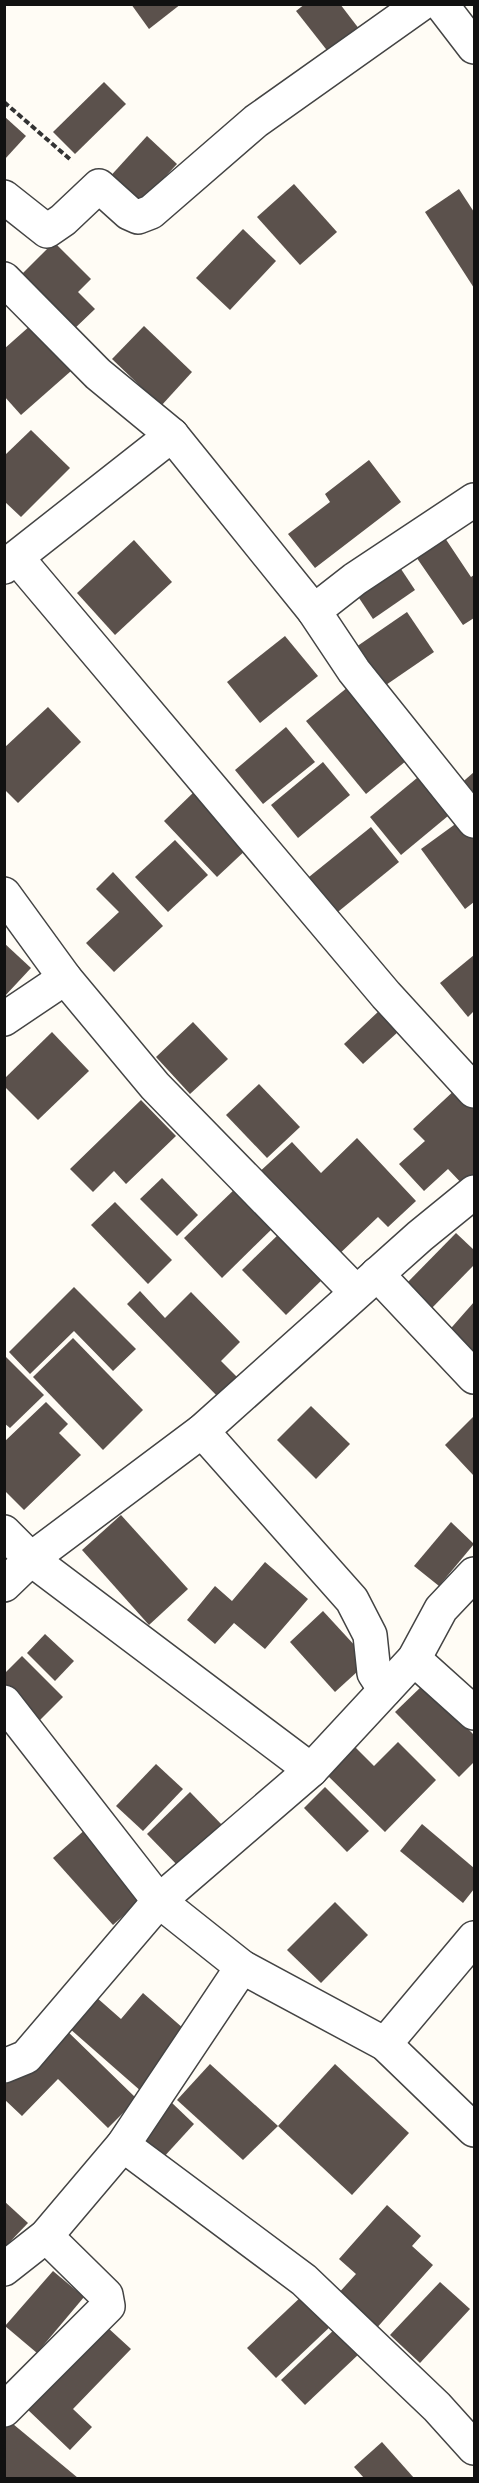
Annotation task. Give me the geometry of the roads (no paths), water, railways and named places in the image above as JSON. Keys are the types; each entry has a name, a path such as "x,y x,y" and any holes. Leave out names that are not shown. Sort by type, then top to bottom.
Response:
{"street":[{"path":"4,197 45,230 50,231 99,186 129,213 138,217 151,212 256,121 421,4"},
{"path":"441,4 474,47"},
{"path":"4,279 98,374 172,435 314,611 354,671 474,821"},
{"path":"172,435 11,563 386,995 474,1091"},
{"path":"314,611 355,579 474,500"},
{"path":"4,894 65,978 155,1086 366,1283 474,1377"},
{"path":"4,1019 65,978"},
{"path":"4,1585 31,1559 202,1431 366,1283 474,1192"},
{"path":"202,1431 352,1600 370,1635 374,1673 385,1690"},
{"path":"4,1532 31,1559 311,1770"},
{"path":"4,2066 26,2057 159,1901 311,1770 414,1659 441,1609 474,1574"},
{"path":"414,1659 474,1713"},
{"path":"4,1702 159,1901 242,1967 385,2044 474,2130"},
{"path":"385,2044 474,1938"},
{"path":"4,2270 46,2236 123,2145 242,1967"},
{"path":"123,2145 304,2280 437,2407 474,2448"},
{"path":"4,2410 108,2306 106,2295 46,2236"}]}
